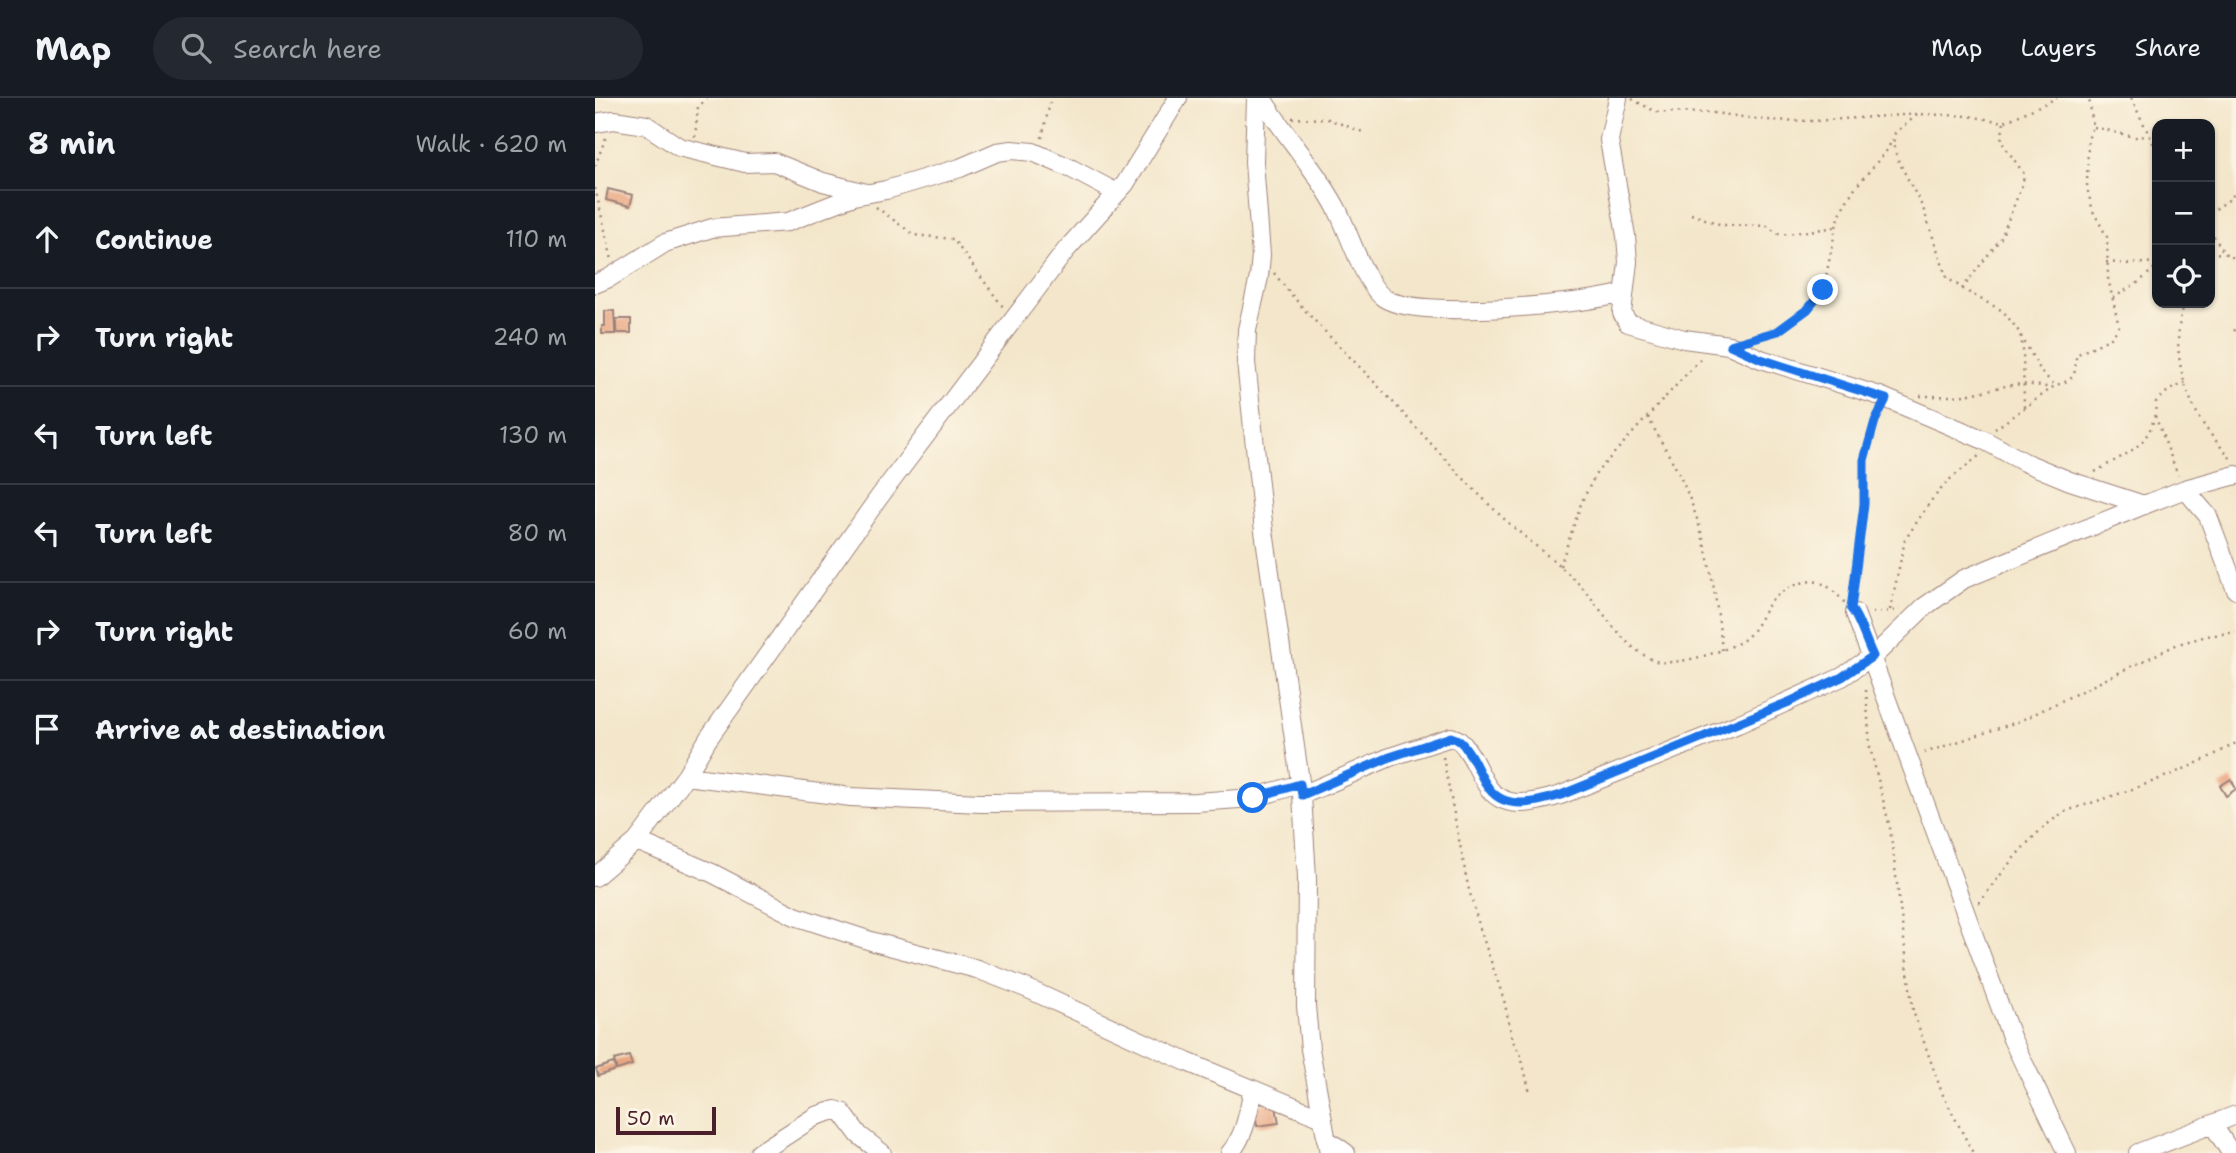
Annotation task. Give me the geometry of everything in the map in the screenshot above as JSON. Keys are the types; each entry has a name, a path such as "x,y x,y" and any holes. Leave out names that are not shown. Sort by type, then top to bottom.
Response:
{"street":[{"path":"595,877 637,841 686,776 708,739 880,496 1083,229 1117,193 1178,98"},
{"path":"1257,98 1254,162 1261,255 1247,330 1246,362 1263,531 1301,789 1307,878 1306,1006 1310,1049 1327,1146 1346,1153"},
{"path":"1262,98 1337,209 1368,279 1385,299 1410,306 1462,310 1607,298 1623,293"},
{"path":"1618,98 1609,140 1626,236 1628,262 1622,317 1628,323 1684,339 1724,344 1761,359 1886,399 1984,440 2024,462 2077,484 2144,505"},
{"path":"595,122 614,120 646,125 678,147 745,163 774,162 865,195"},
{"path":"595,284 665,243 712,228 788,222 839,201 960,168 997,152 1012,149 1033,152 1084,174 1117,193"},
{"path":"686,776 851,797 982,803 1196,802 1253,798 1301,789 1451,737 1462,742 1487,786 1498,797 1512,803 1534,803 1561,795 1789,702 1874,661 1924,607 1964,579 2185,489 2236,475"},
{"path":"2185,489 2209,516 2236,590"},
{"path":"1855,613 2021,1061 2067,1153"},
{"path":"637,841 712,873 795,916 874,942 977,969 1027,988 1187,1062 1322,1118"},
{"path":"1230,1153 1245,1129 1253,1089"},
{"path":"759,1153 816,1116 835,1110 842,1112 859,1135 882,1153"},
{"path":"2138,1153 2236,1115"},
{"path":"2213,1125 2231,1153"}],"path":[{"path":"694,151 698,107 707,98"},
{"path":"1033,152 1045,132 1051,98"},
{"path":"1629,98 1656,112 1715,113 1764,120 1812,121 1918,114 2004,122 2057,98"},
{"path":"1890,611 1905,540 1930,502 1949,480 1980,454 1984,440 1998,426 2075,374 2076,355 2101,344 2117,332 2119,327 2106,262 2107,237 2092,211 2087,188 2088,139 2093,127 2089,98"},
{"path":"2131,98 2152,142"},
{"path":"1560,566 1592,479 1648,417 1724,344 1778,331 1808,309 1823,290 1842,209 1854,189 1888,149 1895,133 1918,114"},
{"path":"1273,116 1328,119 1363,132"},
{"path":"595,166 614,120"},
{"path":"1962,289 2001,238 2023,183 2024,174 2001,141 2004,122"},
{"path":"2093,127 2135,137 2149,136"},
{"path":"1895,133 1893,144 1898,160 1923,208 1947,278 1962,289 2003,310 2020,333 2042,373 2056,385"},
{"path":"595,187 616,273"},
{"path":"2215,209 2236,191"},
{"path":"865,195 914,235 956,241 987,288 1015,319"},
{"path":"1691,214 1722,225 1767,226 1780,235 1836,227"},
{"path":"2215,238 2224,253"},
{"path":"2215,254 2224,253 2236,259"},
{"path":"1261,255 1335,345 1477,492 1588,593 1626,640 1654,660 1664,663 1722,650 1745,639 1776,596 1804,581 1819,581 1833,589 1851,609 1864,504 1864,460 1875,421 1886,399"},
{"path":"2106,262 2152,264"},
{"path":"2113,298 2139,282 2152,269"},
{"path":"2183,308 2177,338 2185,383 2198,416 2236,468"},
{"path":"2020,333 2024,408"},
{"path":"1915,396 1969,394 1998,386 2024,383 2052,388"},
{"path":"2077,484 2140,445 2147,437 2155,416 2156,402 2169,390 2185,383"},
{"path":"2155,416 2172,464 2185,489"},
{"path":"1648,417 1683,482 1697,517 1715,587 1722,650"},
{"path":"1855,613 1924,607"},
{"path":"1909,758 2020,721 2178,644 2236,632"},
{"path":"1874,661 1866,694 1870,747 1883,790 1894,848 1913,1011 1942,1093 1973,1153"},
{"path":"1439,740 1468,886 1530,1093"},
{"path":"1967,920 2002,873 2040,830 2056,817 2206,759 2236,743"}],"building":[{"path":"608,189 633,195 630,206 606,200"},
{"path":"605,311 614,311 615,334 602,334"},
{"path":"616,319 631,319 631,333 617,333"},
{"path":"2231,779 2236,789 2226,796 2220,786"},
{"path":"629,1056 632,1065 617,1070 614,1060"},
{"path":"613,1063 616,1070 598,1076 596,1069"},
{"path":"1275,1101 1279,1123 1257,1126 1254,1105"}],"route":[{"path":"1253,798 1300,784 1302,795 1390,757 1451,737 1462,742 1487,786 1498,797 1512,803 1534,803 1635,766 1789,702 1842,677 1873,656 1851,609 1864,504 1864,460 1875,421 1886,399 1761,359 1730,345 1785,327 1808,309 1823,290"}]}
